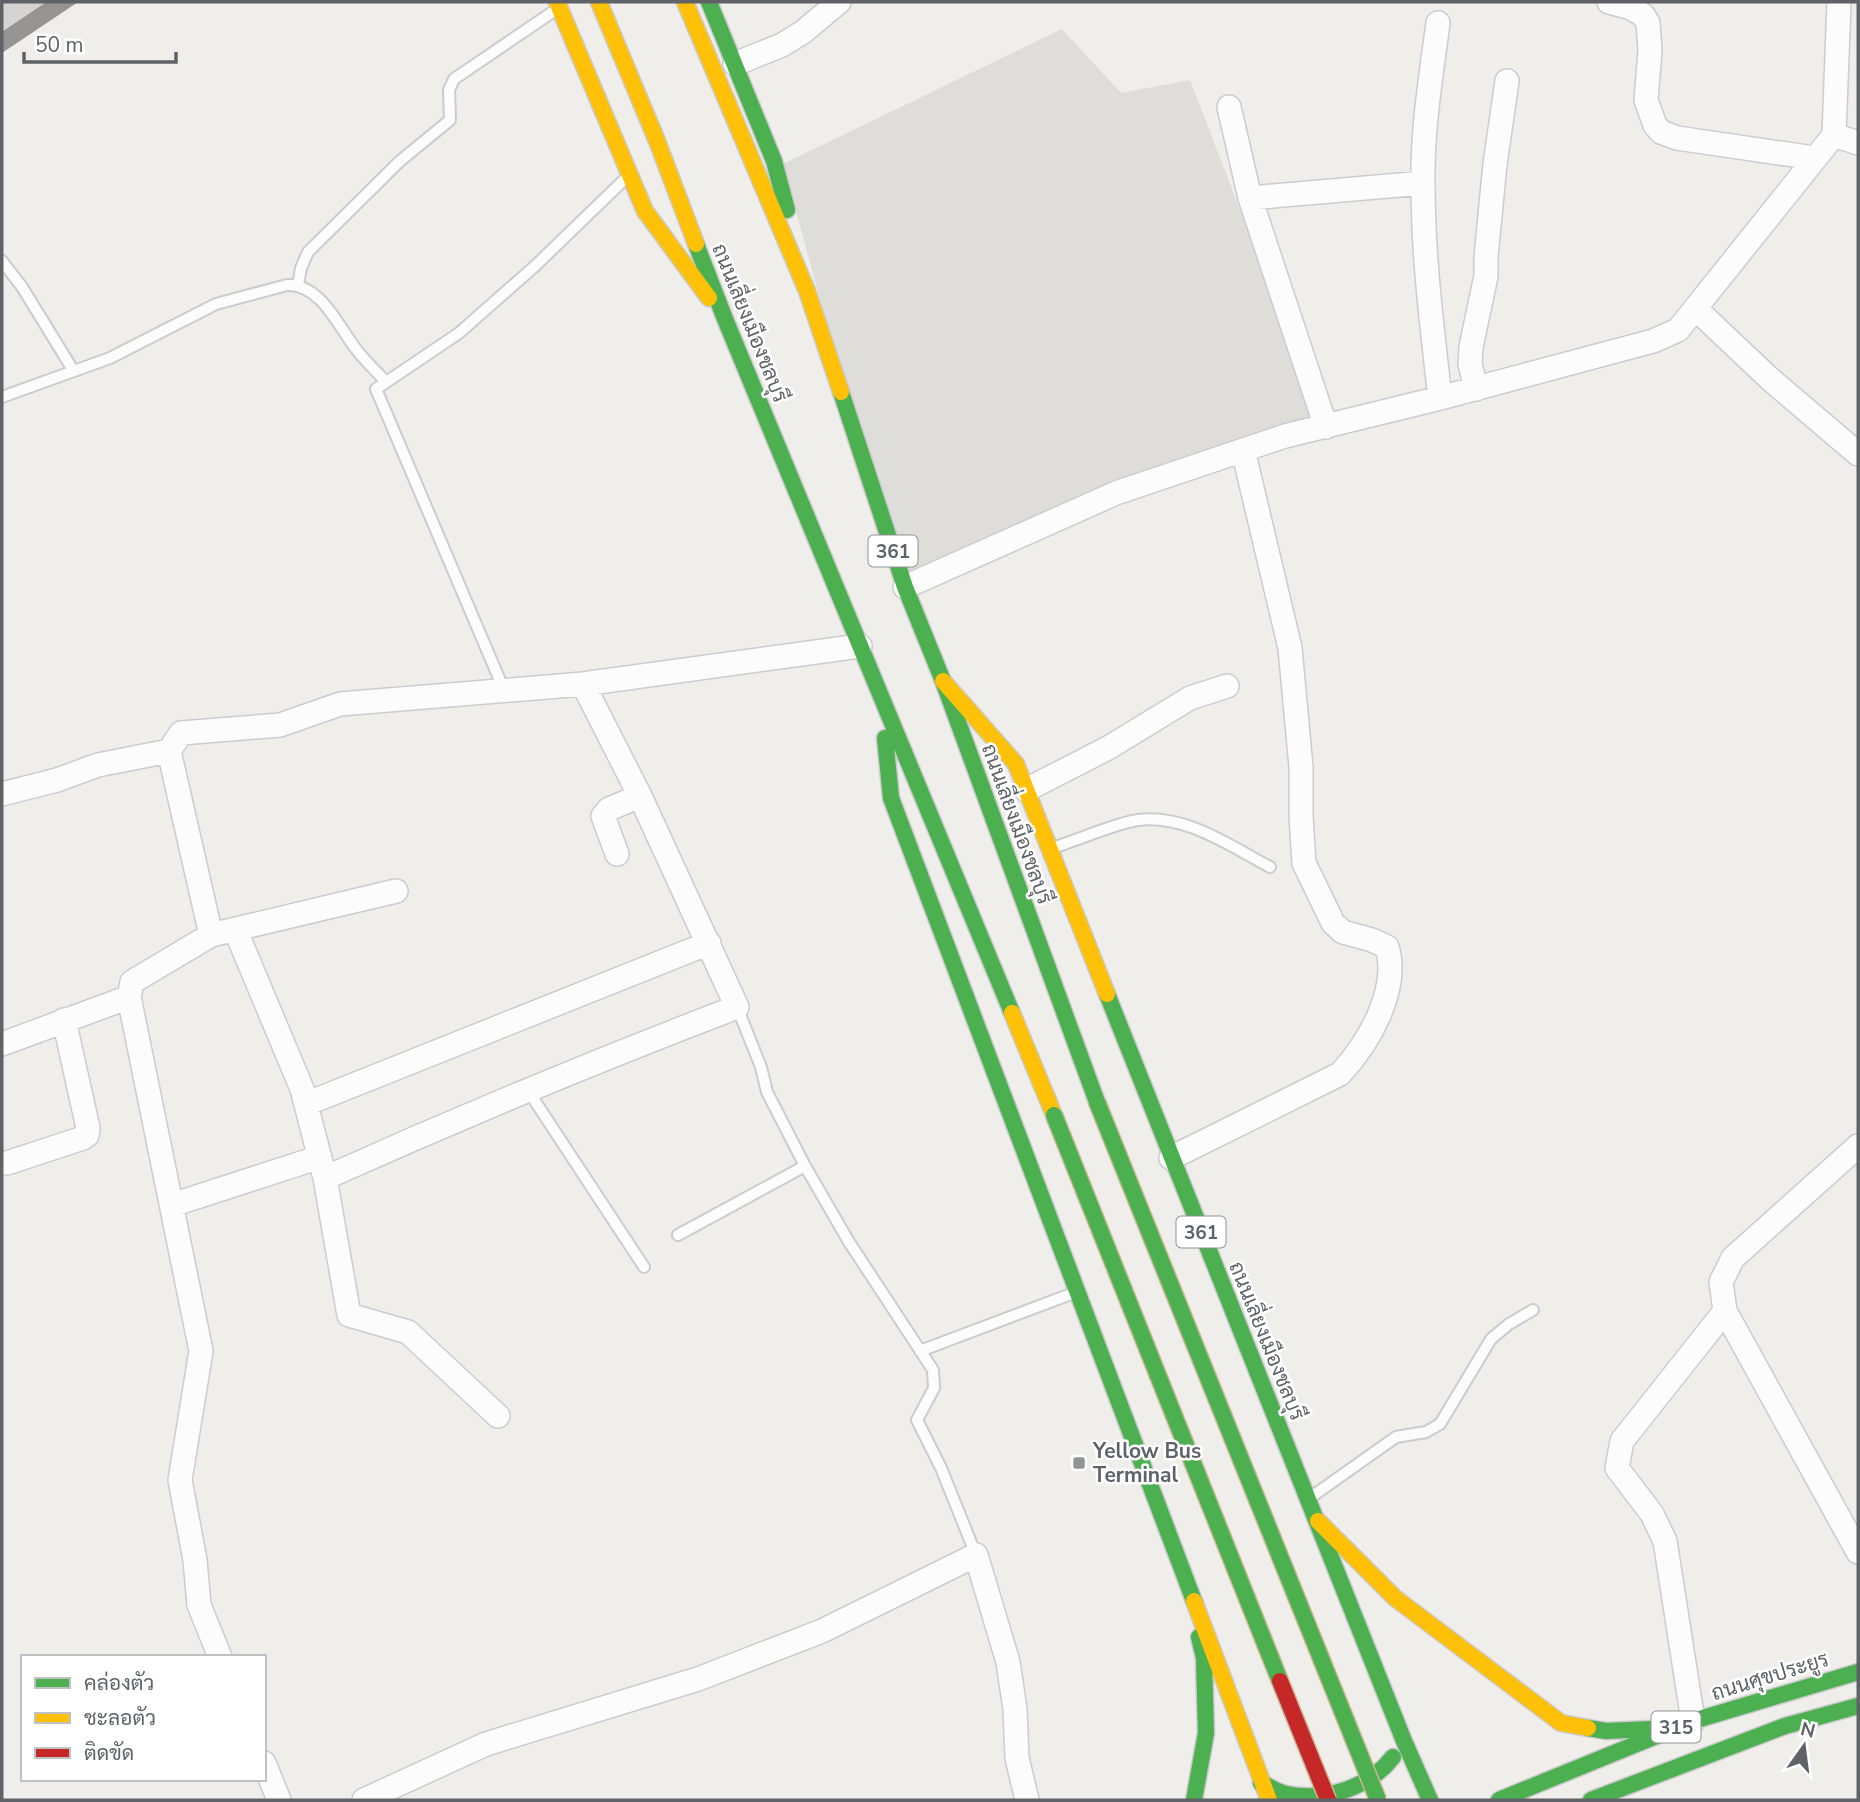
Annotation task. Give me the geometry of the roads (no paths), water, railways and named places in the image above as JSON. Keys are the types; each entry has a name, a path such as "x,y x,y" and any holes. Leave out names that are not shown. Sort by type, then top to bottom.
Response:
{"main road":[{"name":"ถนนเลี่ยงเมืองชลบุรี","path":"599,2 657,141 724,319 1054,1115 1328,1800"},
{"name":"ถนนเลี่ยงเมืองชลบุรี","path":"685,2 807,291 905,587 943,681 1097,1102 1378,1800"},
{"name":"361","path":"709,2 774,161 807,291"},
{"path":"558,4 628,176 645,211 724,319"},
{"name":"ถนนเลี่ยงเมืองชลบุรี","path":"943,681 1016,764 1171,1158 1430,1800"},
{"name":"ถนนเลี่ยงเมืองชลบุรี","path":"881,697 891,798 1269,1800"},
{"path":"1318,1521 1395,1598 1561,1723 1606,1731 1684,1724"},
{"path":"1186,1584 1204,1658 1206,1732 1194,1800"},
{"name":"ถนนศุขประยูร","path":"1499,1800 1684,1724 1858,1672"},
{"name":"315","path":"1591,1800 1785,1726 1858,1706"},
{"path":"1261,1783 1287,1794 1315,1798 1342,1794 1368,1782 1389,1764 1404,1741"},
{"path":"1662,1791 1686,1762"}],"street":[{"path":"735,64 782,45 803,32 839,2"},
{"path":"1609,2 1631,8 1643,15 1648,23 1650,50 1646,100 1655,125 1661,132 1678,138 1814,158"},
{"path":"905,587 1116,493 1285,436 1654,341 1678,330 1697,310 1834,135 1839,2"},
{"path":"1438,23 1424,134 1423,183 1426,275 1440,398"},
{"path":"1476,388 1470,364 1471,346 1486,276 1495,164 1507,81"},
{"path":"1229,107 1250,198 1326,427"},
{"path":"1834,135 1858,143"},
{"path":"1250,198 1423,183"},
{"path":"1697,310 1770,379 1858,454"},
{"path":"1171,1158 1340,1074 1358,1054 1379,1014 1390,978 1391,961 1387,947 1343,932 1333,923 1304,863 1301,768 1290,648 1243,450"},
{"path":"2,794 57,780 98,765 169,751 181,733 280,725 340,704 583,684 860,646"},
{"path":"172,1205 322,1168 737,1007 640,796 583,684"},
{"path":"1026,790 1108,748 1190,698 1227,686"},
{"path":"169,751 211,934"},
{"path":"617,854 603,816 609,809 640,796"},
{"path":"219,1655 199,1605 195,1560 180,1480 201,1351 129,997 132,982 211,934 396,891"},
{"path":"234,929 302,1089 322,1168 349,1315 408,1332 498,1416"},
{"path":"306,1104 709,943"},
{"path":"2,1044 129,997"},
{"path":"7,1163 87,1135 88,1128 64,1020"},
{"path":"1858,1146 1733,1258 1721,1282 1725,1311 1858,1552"},
{"path":"1684,1724 1665,1541 1652,1514 1617,1468 1622,1441 1725,1311"},
{"path":"364,1800 485,1744 698,1679 822,1631 976,1555 1008,1662 1015,1709 1017,1758 1027,1800"},
{"path":"266,1768 279,1800"}],"lane":[{"path":"298,285 308,252 400,161 450,120 449,90 454,79 558,4"},
{"path":"504,691 376,389 459,333 535,266 628,176"},
{"path":"2,261 22,287 73,370"},
{"path":"2,397 110,358 216,304 287,285 298,285 310,290 386,382"},
{"path":"1049,849 1137,820 1164,820 1175,821 1208,834 1270,867"},
{"path":"737,1007 761,1067 767,1092 805,1166 849,1242 933,1370 934,1388 917,1420 941,1468 976,1555"},
{"path":"527,1089 644,1267"},
{"path":"678,1235 805,1166"},
{"path":"920,1351 1078,1291"},
{"path":"1308,1499 1396,1437 1426,1432 1440,1423 1491,1339 1532,1310"}],"place":[{"name":"Yellow Bus Terminal","path":"1079,1463"}]}
